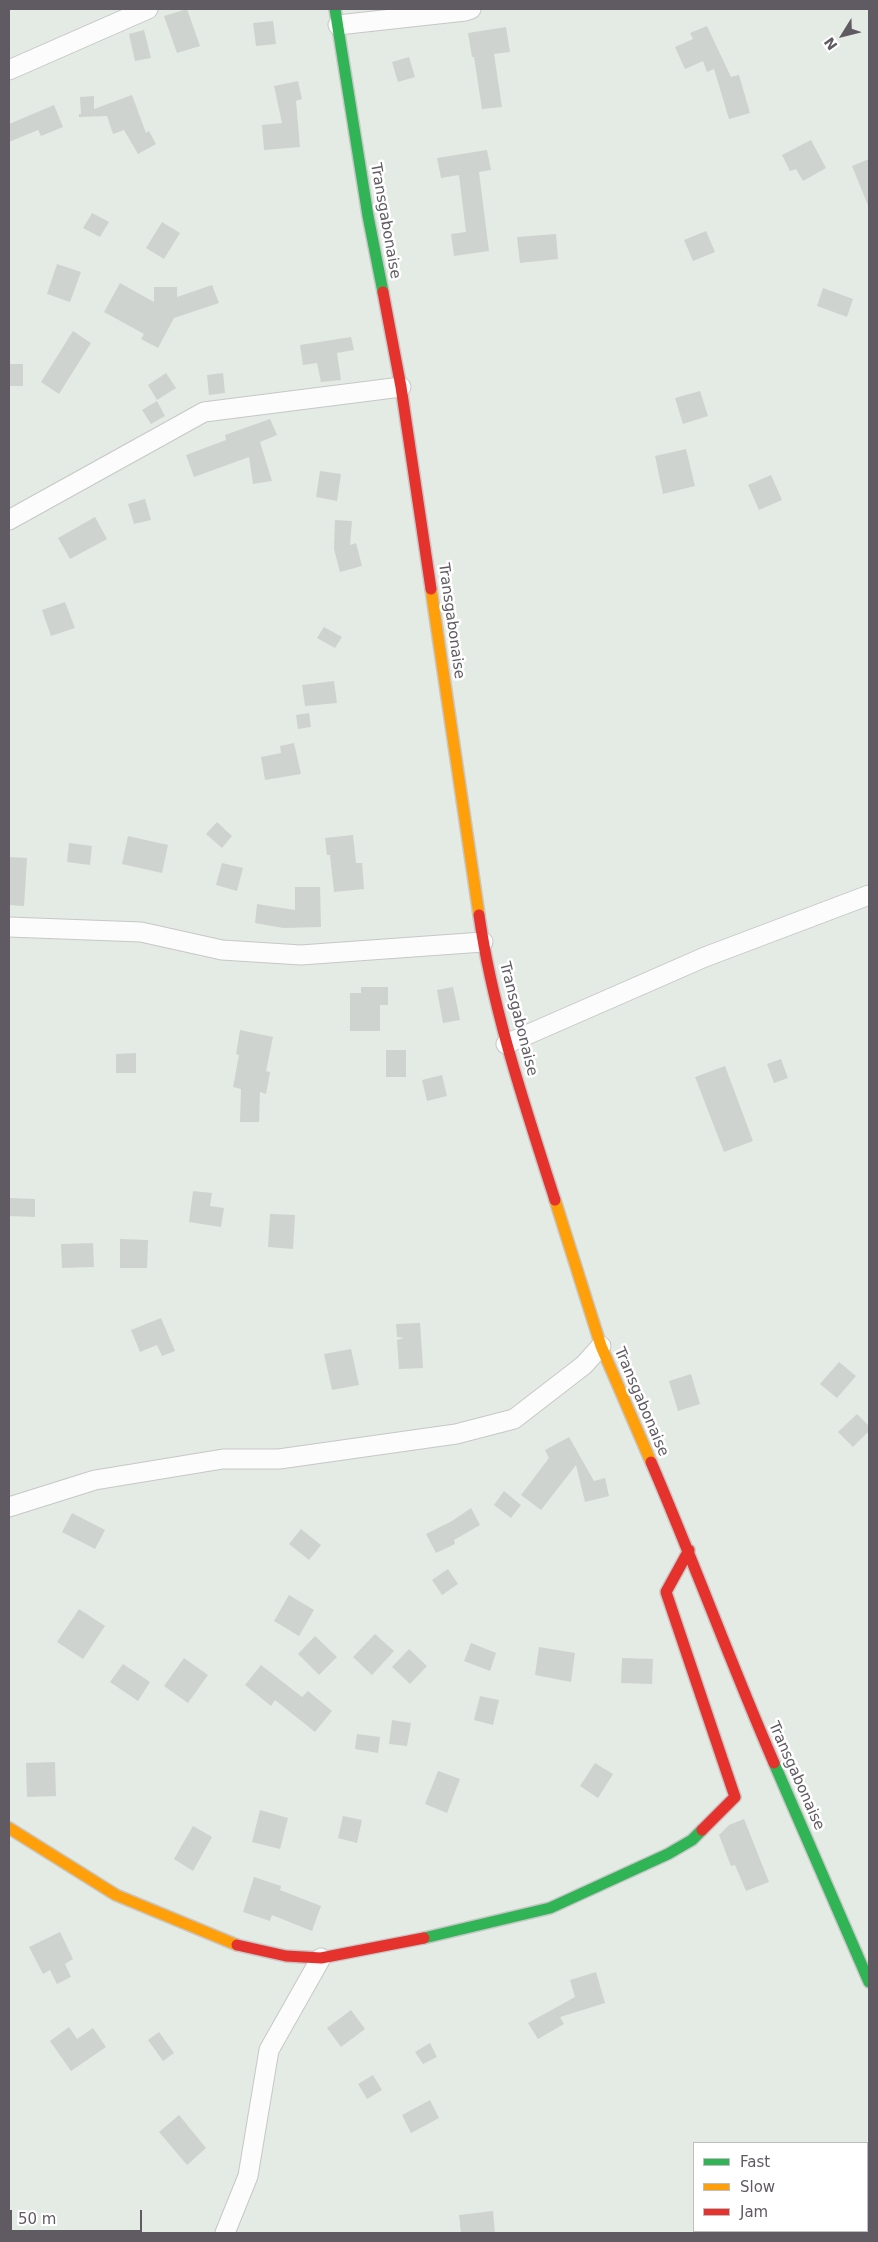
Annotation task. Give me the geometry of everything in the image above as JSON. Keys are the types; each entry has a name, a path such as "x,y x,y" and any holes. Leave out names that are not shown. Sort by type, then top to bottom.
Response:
{"main road":[{"name":"Transgabonaise","path":"337,17 368,216 401,387 483,942 506,1044 601,1346 689,1550 738,1680 869,1982"},
{"path":"9,1828 116,1895 240,1946 286,1956 321,1958 453,1933 550,1908 668,1854 692,1840 735,1797 666,1592 689,1550"}],"street":[{"path":"9,70 148,9"},
{"path":"337,17 465,11 471,9"},
{"path":"9,520 204,412 401,387"},
{"path":"506,1044 705,957 869,896"},
{"path":"9,927 141,932 222,950 301,955 483,942"},
{"path":"9,1507 95,1480 123,1475 223,1459 279,1459 456,1434 514,1419 584,1365 601,1346"},
{"path":"226,2233 248,2176 269,2050 321,1958"}],"building":[{"path":"187,9 200,46 177,53 164,16"},
{"path":"273,21 276,44 256,46 253,23"},
{"path":"707,26 731,77 739,75 750,113 729,119 714,69 707,72 703,61 685,69 675,47 693,39 690,33"},
{"path":"506,27 510,52 494,54 502,107 482,109 474,57 472,57 468,33"},
{"path":"144,30 151,58 135,61 129,34"},
{"path":"409,57 415,77 398,82 392,62"},
{"path":"298,81 302,99 296,101 300,147 264,150 262,125 282,123 274,86"},
{"path":"132,95 146,133 149,131 156,144 138,154 124,130 113,134 107,116 79,117 79,114 81,114 80,97 94,96 94,109"},
{"path":"54,105 63,127 41,136 38,130 9,142 9,124"},
{"path":"811,140 826,168 803,181 796,169 790,171 782,155"},
{"path":"487,150 491,170 479,172 489,251 454,256 451,234 466,232 459,175 441,178 437,158"},
{"path":"869,159 869,208 852,166"},
{"path":"92,213 109,222 100,237 83,228"},
{"path":"162,222 180,233 164,259 146,248"},
{"path":"706,231 715,252 693,261 684,240"},
{"path":"556,234 558,259 520,263 517,237"},
{"path":"57,264 81,272 70,302 47,294"},
{"path":"120,283 154,302 154,287 177,287 177,297 212,285 219,303 174,318 158,348 141,339 144,334 104,312"},
{"path":"823,288 853,299 847,317 817,306"},
{"path":"73,331 91,343 59,394 41,382"},
{"path":"351,337 354,350 337,353 341,380 321,382 317,363 303,365 300,345"},
{"path":"9,364 23,364 23,386 9,386"},
{"path":"166,373 176,388 157,400 148,385"},
{"path":"223,373 225,393 209,395 207,375"},
{"path":"700,391 708,416 683,424 675,398"},
{"path":"157,401 165,416 151,424 142,410"},
{"path":"270,419 277,435 260,442 272,481 253,484 249,457 194,477 186,455 226,440 225,435"},
{"path":"686,449 695,486 663,494 655,456"},
{"path":"320,471 341,474 337,501 316,497"},
{"path":"771,475 782,500 759,510 748,485"},
{"path":"145,499 151,520 134,524 128,504"},
{"path":"95,517 107,539 70,559 58,538"},
{"path":"335,520 352,521 350,545 356,543 362,566 340,572 334,549"},
{"path":"65,602 75,628 51,636 42,610"},
{"path":"324,627 342,637 335,648 317,638"},
{"path":"334,681 337,703 305,706 302,685"},
{"path":"309,713 311,727 298,729 296,715"},
{"path":"294,743 301,774 265,780 261,757 281,753 280,746"},
{"path":"217,822 232,836 222,848 206,834"},
{"path":"353,835 356,863 362,863 364,889 334,892 330,855 327,855 325,838"},
{"path":"128,836 168,845 162,873 122,864"},
{"path":"69,843 92,846 90,865 67,862"},
{"path":"9,857 27,858 24,906 9,905"},
{"path":"222,863 243,868 237,891 216,885"},
{"path":"295,887 320,887 321,927 283,928 255,923 257,904 295,910"},
{"path":"361,987 388,987 388,1005 380,1005 380,1031 350,1031 350,993 361,993"},
{"path":"453,987 460,1020 443,1023 437,990"},
{"path":"240,1030 273,1037 266,1071 270,1072 266,1094 260,1092 259,1122 240,1122 241,1089 233,1087 239,1055 236,1054"},
{"path":"386,1050 406,1050 406,1077 386,1077"},
{"path":"136,1053 136,1073 116,1073 116,1054"},
{"path":"781,1059 788,1078 774,1083 767,1064"},
{"path":"725,1066 753,1141 724,1152 695,1077"},
{"path":"442,1075 447,1096 427,1101 422,1080"},
{"path":"193,1191 212,1193 210,1206 224,1208 221,1227 189,1222"},
{"path":"9,1198 35,1199 35,1217 9,1216"},
{"path":"270,1214 295,1215 293,1249 268,1247"},
{"path":"120,1239 148,1240 147,1268 120,1268"},
{"path":"93,1243 94,1267 62,1268 61,1244"},
{"path":"161,1318 175,1351 162,1356 157,1345 140,1352 131,1330"},
{"path":"420,1323 423,1368 399,1369 397,1340 404,1338 397,1337 396,1324"},
{"path":"351,1349 359,1385 332,1390 324,1354"},
{"path":"839,1362 856,1376 837,1398 820,1384"},
{"path":"691,1374 700,1404 678,1411 669,1381"},
{"path":"857,1414 869,1426 869,1431 853,1447 838,1432"},
{"path":"569,1437 594,1481 605,1478 609,1496 585,1502 576,1465 541,1510 521,1495 549,1458 545,1450"},
{"path":"504,1491 521,1505 511,1518 494,1505"},
{"path":"471,1508 480,1525 454,1540 455,1544 436,1553 426,1534 452,1521"},
{"path":"72,1513 105,1530 95,1549 62,1532"},
{"path":"301,1529 321,1545 309,1560 289,1544"},
{"path":"448,1569 458,1584 442,1595 432,1580"},
{"path":"289,1595 314,1610 299,1636 274,1621"},
{"path":"79,1609 105,1626 83,1659 57,1642"},
{"path":"375,1634 394,1651 372,1675 353,1657"},
{"path":"315,1636 337,1657 319,1675 298,1654"},
{"path":"471,1643 496,1653 490,1671 464,1661"},
{"path":"539,1647 575,1653 571,1682 535,1675"},
{"path":"409,1649 427,1666 410,1684 392,1667"},
{"path":"184,1658 208,1675 188,1703 164,1686"},
{"path":"622,1658 653,1659 652,1684 621,1683"},
{"path":"123,1664 150,1682 138,1701 110,1682"},
{"path":"261,1665 302,1697 308,1691 332,1711 315,1732 275,1700 271,1706 245,1685"},
{"path":"480,1696 499,1700 493,1725 474,1720"},
{"path":"392,1720 411,1723 407,1746 389,1744"},
{"path":"357,1734 380,1737 378,1753 355,1749"},
{"path":"55,1762 56,1796 27,1797 26,1763"},
{"path":"595,1763 613,1774 598,1798 580,1786"},
{"path":"438,1771 460,1779 447,1813 425,1804"},
{"path":"260,1810 288,1818 280,1849 252,1842"},
{"path":"343,1816 362,1820 357,1843 338,1838"},
{"path":"744,1819 769,1882 746,1891 735,1865 731,1866 719,1835 729,1825"},
{"path":"193,1826 212,1837 193,1871 174,1859"},
{"path":"254,1877 281,1886 280,1890 321,1906 312,1931 272,1915 270,1921 243,1912"},
{"path":"60,1932 73,1959 65,1964 71,1977 57,1984 50,1970 43,1974 29,1947"},
{"path":"596,1972 605,2003 560,2017 564,2024 538,2039 528,2023 575,1997 570,1980"},
{"path":"351,2010 365,2029 341,2047 327,2028"},
{"path":"69,2027 77,2039 93,2028 106,2047 71,2071 50,2041"},
{"path":"159,2032 174,2053 163,2061 148,2040"},
{"path":"430,2043 437,2057 423,2064 415,2052"},
{"path":"373,2075 382,2090 367,2099 358,2084"},
{"path":"430,2100 439,2118 411,2133 402,2115"},
{"path":"179,2115 206,2148 187,2165 159,2132"},
{"path":"493,2211 495,2233 461,2233 459,2215"}],"traffic: fast":[{"path":"335,9 368,216 383,292"},
{"path":"774,1763 869,1982"},
{"path":"424,1938 550,1908 668,1854 692,1840 702,1830"}],"traffic: slow":[{"path":"431,589 479,915"},
{"path":"555,1200 601,1346 651,1462"},
{"path":"9,1828 116,1895 237,1945"}],"traffic: jam":[{"path":"383,292 401,387 431,589"},
{"path":"479,915 501,1023 521,1094 555,1200"},
{"path":"651,1462 774,1763"},
{"path":"689,1550 666,1592 735,1797 702,1830"},
{"path":"237,1945 286,1956 321,1958 424,1938"}]}
